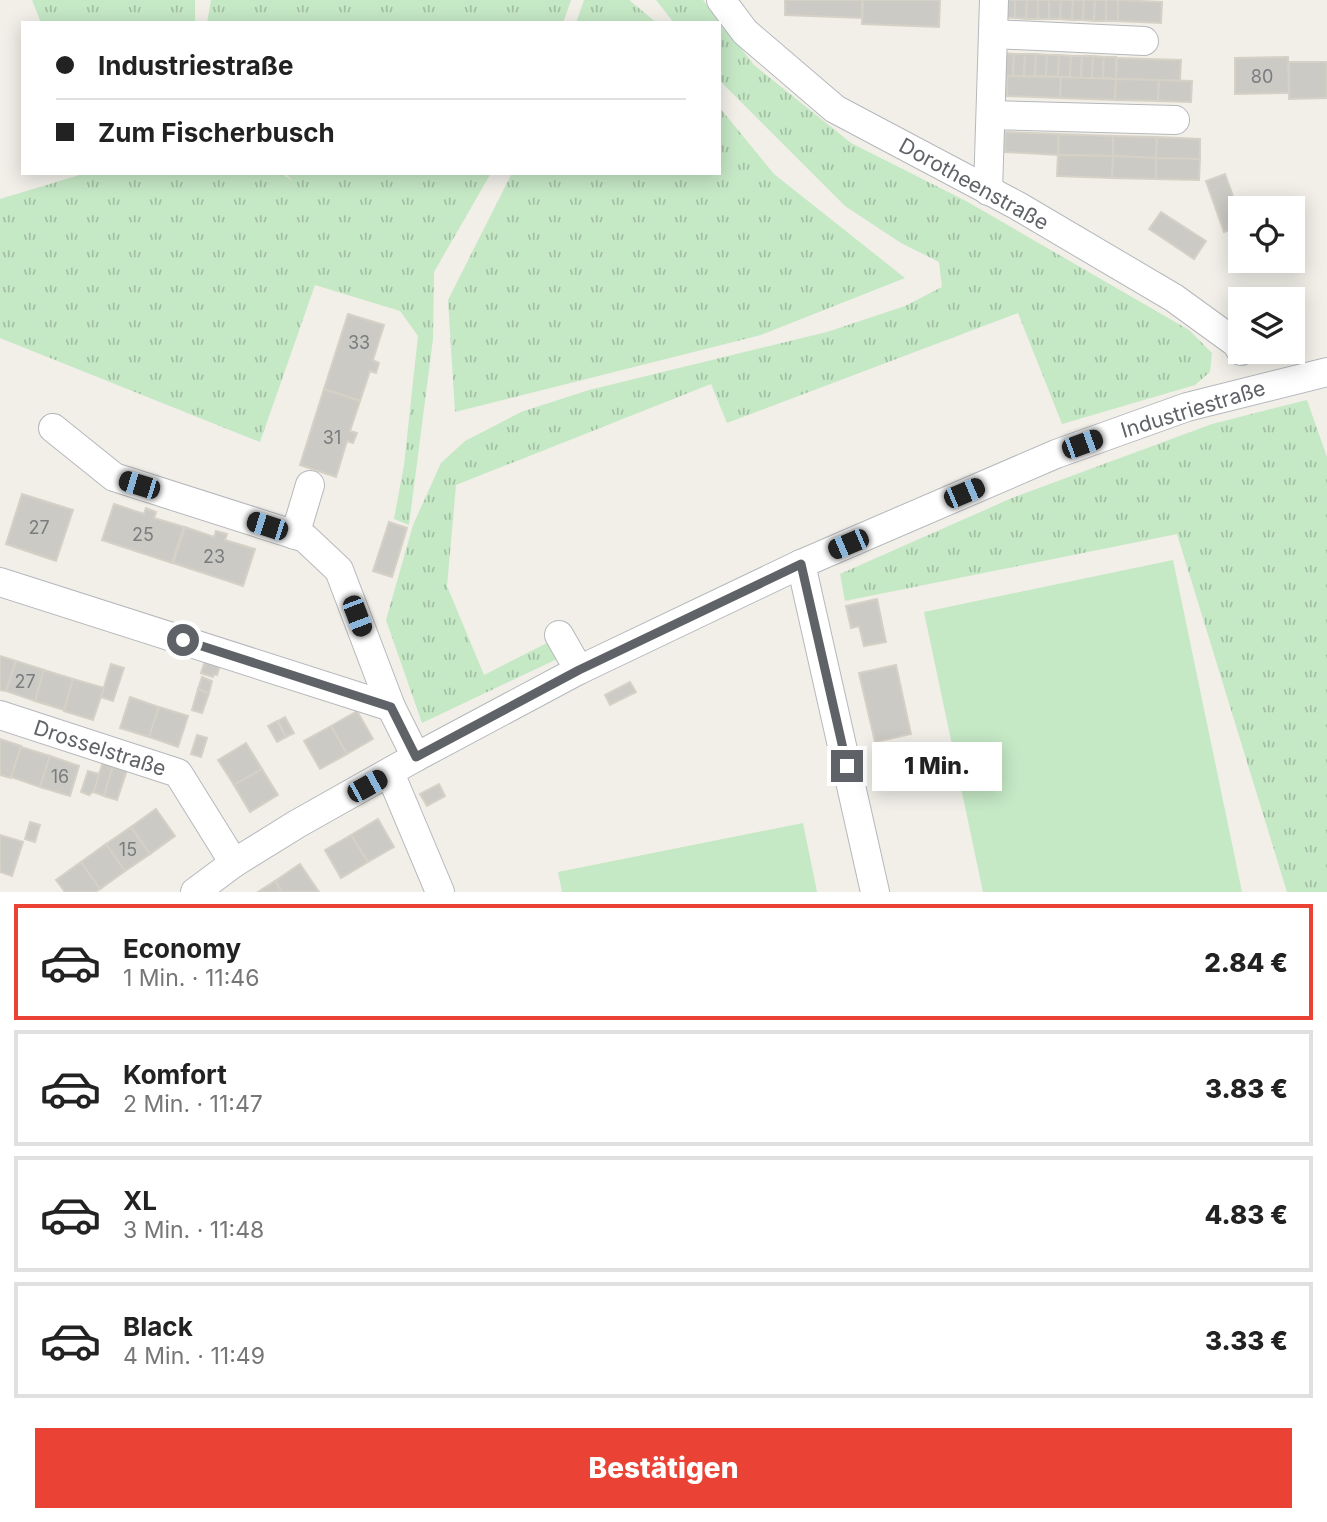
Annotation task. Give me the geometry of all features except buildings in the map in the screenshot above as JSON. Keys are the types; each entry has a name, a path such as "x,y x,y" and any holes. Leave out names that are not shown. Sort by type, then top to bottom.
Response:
{"street":[{"name":"Dorotheenstraße","path":"721,0 745,32 835,109 988,191 1174,298 1228,337"},
{"path":"988,191 994,0"},
{"path":"993,34 1144,41"},
{"path":"991,115 1175,120"},
{"name":"Dorotheenstraße","path":"1249,364 1263,388"},
{"name":"Industriestraße","path":"195,892 234,863 297,824 579,670 1051,443 1327,372"},
{"path":"53,428 114,477 305,538 339,570 391,707 416,757"},
{"path":"295,535 310,485"},
{"path":"801,564 875,892"},
{"path":"0,582 391,707"},
{"path":"559,635 579,670"},
{"name":"Drosselstraße","path":"0,715 178,773 234,863"},
{"path":"390,773 440,892"}],"green space":[{"path":"32,0 195,0 195,21 40,21"},
{"path":"211,0 571,0 564,21 207,21"},
{"path":"584,0 629,0 655,21 577,21"},
{"path":"656,0 703,0 719,21 672,21"},
{"path":"721,23 754,65 851,143 966,201 1189,330 1212,353 1210,372 1195,385 1062,424 1018,313 727,423 711,384 456,485 447,586 484,675 549,642 557,659 422,723 386,620 413,525 441,463 465,441 521,412 589,390 827,332 905,306 942,287 939,262 901,243 845,206 723,84"},
{"path":"721,109 774,174 905,278 761,335 455,412 448,300 511,175 721,175"},
{"path":"79,175 284,175 293,181 287,175 490,175 434,272 433,339 409,525 394,519 404,465 418,336 400,311 315,285 260,442 0,338 0,199"},
{"path":"1307,400 1327,457 1327,892 1287,892 1177,534 845,601 840,574 1012,498 1212,424"},
{"path":"1173,560 1242,892 983,892 924,612"},
{"path":"803,823 817,892 562,892 558,872"}],"route":[{"path":"183,640 391,707 416,757 579,670 801,564 847,766"}]}
